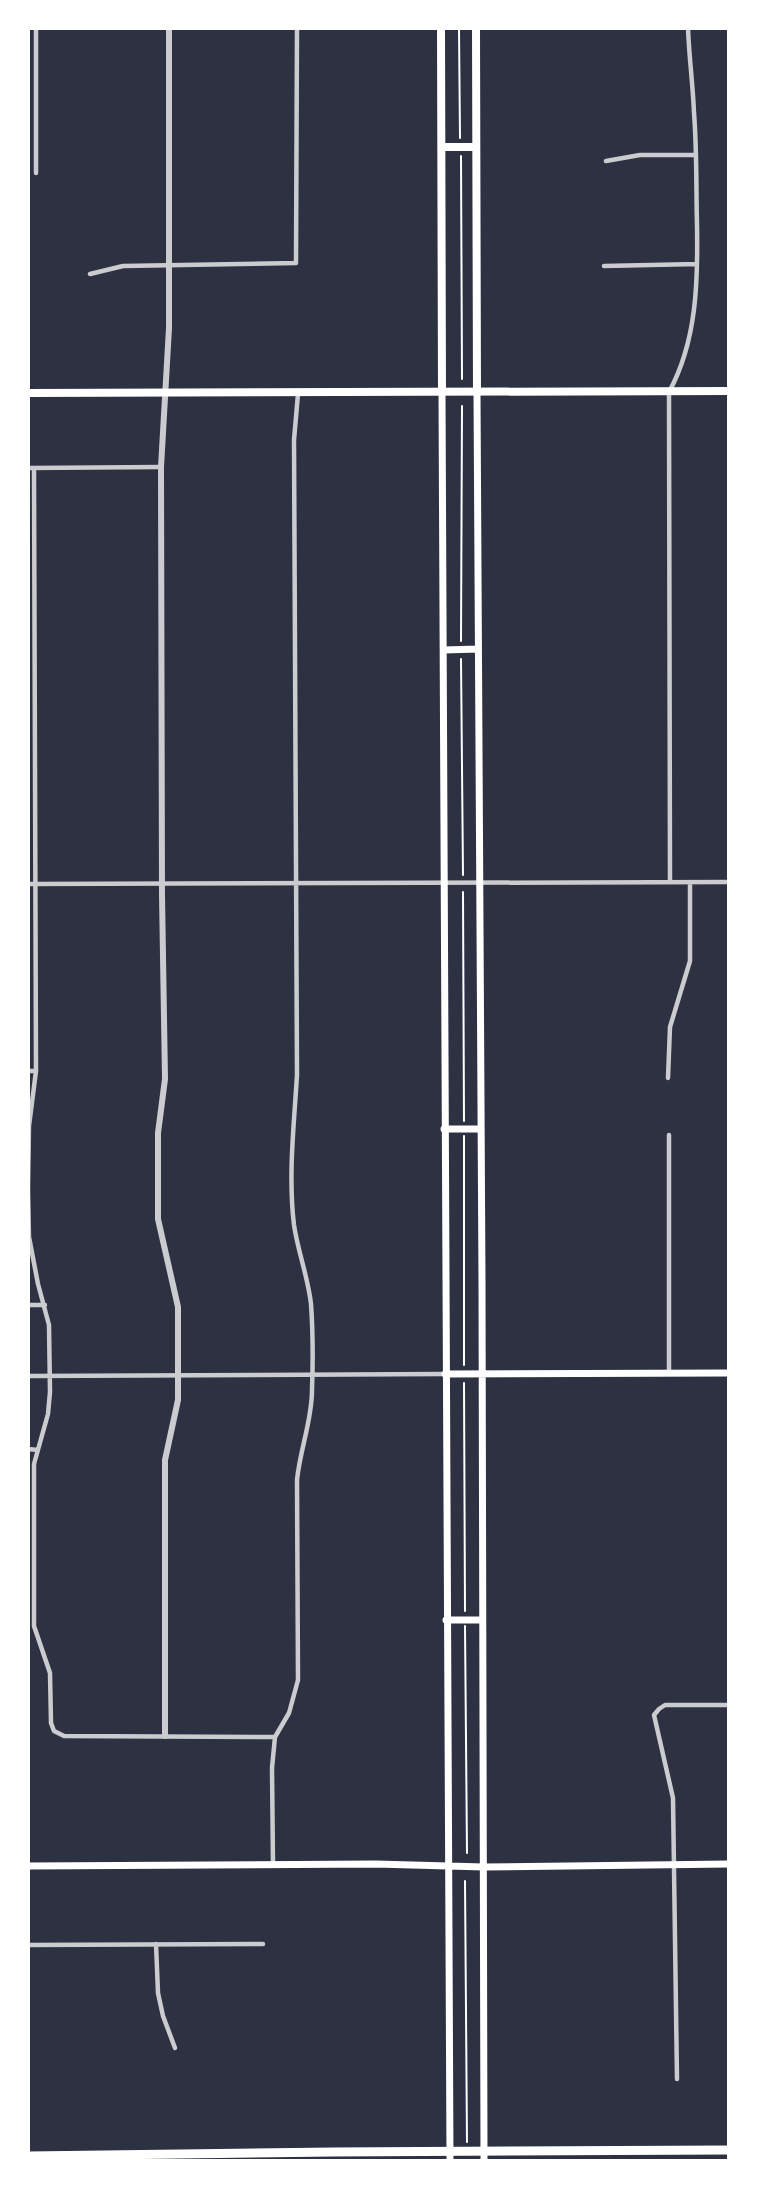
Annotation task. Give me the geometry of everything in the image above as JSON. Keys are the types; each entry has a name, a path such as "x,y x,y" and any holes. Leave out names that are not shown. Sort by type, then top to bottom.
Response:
{"highway":[{"path":"28,2156 729,2150"}],"main road":[{"path":"441,28 450,2161"},
{"path":"476,28 484,2161"},
{"path":"442,147 476,147"},
{"path":"28,393 729,391"},
{"path":"444,650 478,649"},
{"path":"444,1129 481,1129"},
{"path":"445,1374 464,1370 482,1374 729,1373"},
{"path":"446,1620 482,1620"},
{"path":"28,1866 376,1864 484,1867 729,1864"}],"street":[{"path":"36,28 36,173"},
{"path":"164,1736 165,1460 178,1400 178,1307 159,1219 158,1133 165,1079 161,467 169,328 169,28"},
{"path":"90,274 123,266 296,263 297,28"},
{"path":"670,882 669,392 677,377 692,322 697,264 695,114 688,59 688,28"},
{"path":"606,161 639,155 696,155"},
{"path":"604,266 697,264"},
{"path":"272,1865 272,1768 275,1737 289,1713 298,1679 297,1479 300,1454 311,1415 312,1375 311,1304 293,1204 292,1129 297,1075 294,440 298,394"},
{"path":"161,467 31,468 31,955 36,1071 29,1126 29,1237 49,1325 50,1376 48,1414 34,1464 31,1563 34,1626 50,1673 51,1723 54,1731 64,1737 275,1737"},
{"path":"668,1078 670,1027 690,961 690,882"},
{"path":"31,884 729,882"},
{"path":"28,1071 36,1071"},
{"path":"668,1135 669,1373"},
{"path":"28,1305 44,1305"},
{"path":"28,1376 445,1374"},
{"path":"28,1449 38,1450"},
{"path":"677,2079 673,1798 672,1784 654,1715 665,1705 729,1705"},
{"path":"156,1944 158,1993 175,2048"},
{"path":"28,1945 263,1944"}],"path":[{"path":"459,28 460,142"},
{"path":"461,151 462,379"},
{"path":"461,646 462,406"},
{"path":"461,653 463,875"},
{"path":"463,892 464,1125"},
{"path":"464,1133 464,1370"},
{"path":"464,1383 465,1615"},
{"path":"465,1622 467,1853"},
{"path":"465,1881 467,2150"}]}
